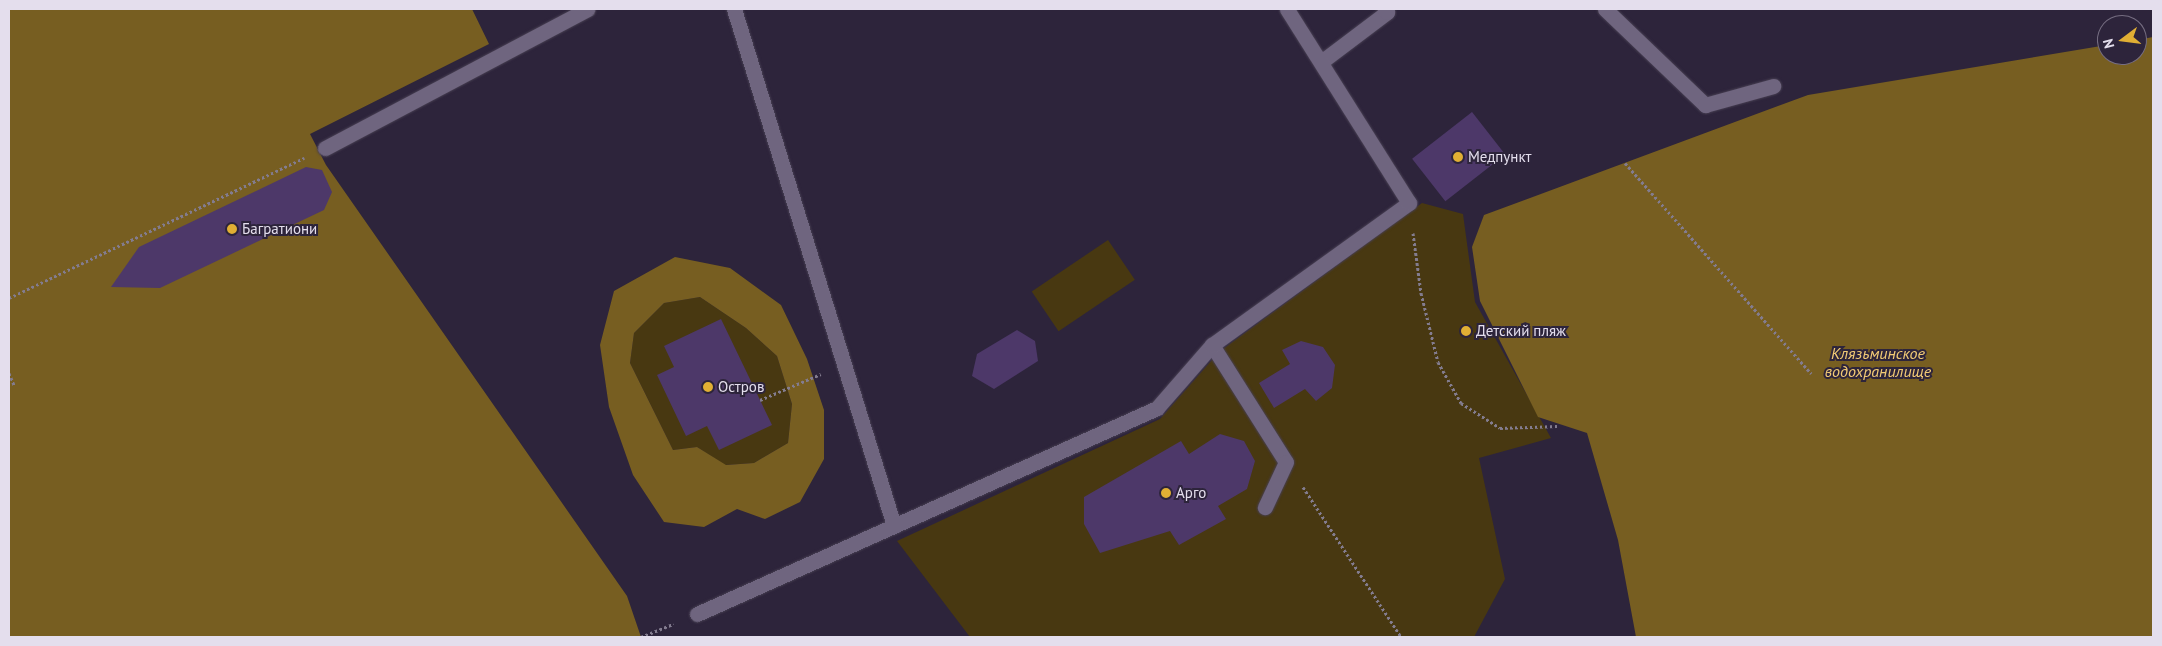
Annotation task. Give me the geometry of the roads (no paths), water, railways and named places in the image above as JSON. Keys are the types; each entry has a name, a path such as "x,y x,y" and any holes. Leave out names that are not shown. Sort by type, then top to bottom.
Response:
{"lane":[{"path":"325,148 587,9"},
{"path":"734,9 894,526"},
{"path":"697,614 1157,408 1212,345 1409,202 1287,9"},
{"path":"1320,62 1388,12 1385,9"},
{"path":"1605,9 1705,105 1774,86"},
{"path":"1212,345 1286,462 1265,507"}],"water":[{"path":"9,9 472,9 489,44 310,134 326,165 627,596 641,637 9,637"},
{"name":"Клязьминское водохранилище","path":"2153,37 2153,637 1636,637 1618,540 1587,433 1538,417 1480,301 1472,247 1484,215 1808,95 2097,47 2097,65 2147,65 2147,38"},
{"path":"675,257 730,268 781,305 807,359 824,410 824,459 800,502 765,519 737,509 704,527 664,522 633,475 609,407 600,345 614,291","holes":["700,297 746,328 777,356 792,404 788,443 754,463 726,465 697,447 673,450 630,363 634,333 664,303"]}],"place":[{"name":"Медпункт","path":"1458,157"},
{"name":"Багратиони","path":"232,229"},
{"name":"Детский пляж","path":"1466,331"},
{"name":"Остров","path":"708,387"},
{"name":"Арго","path":"1166,493"}]}
